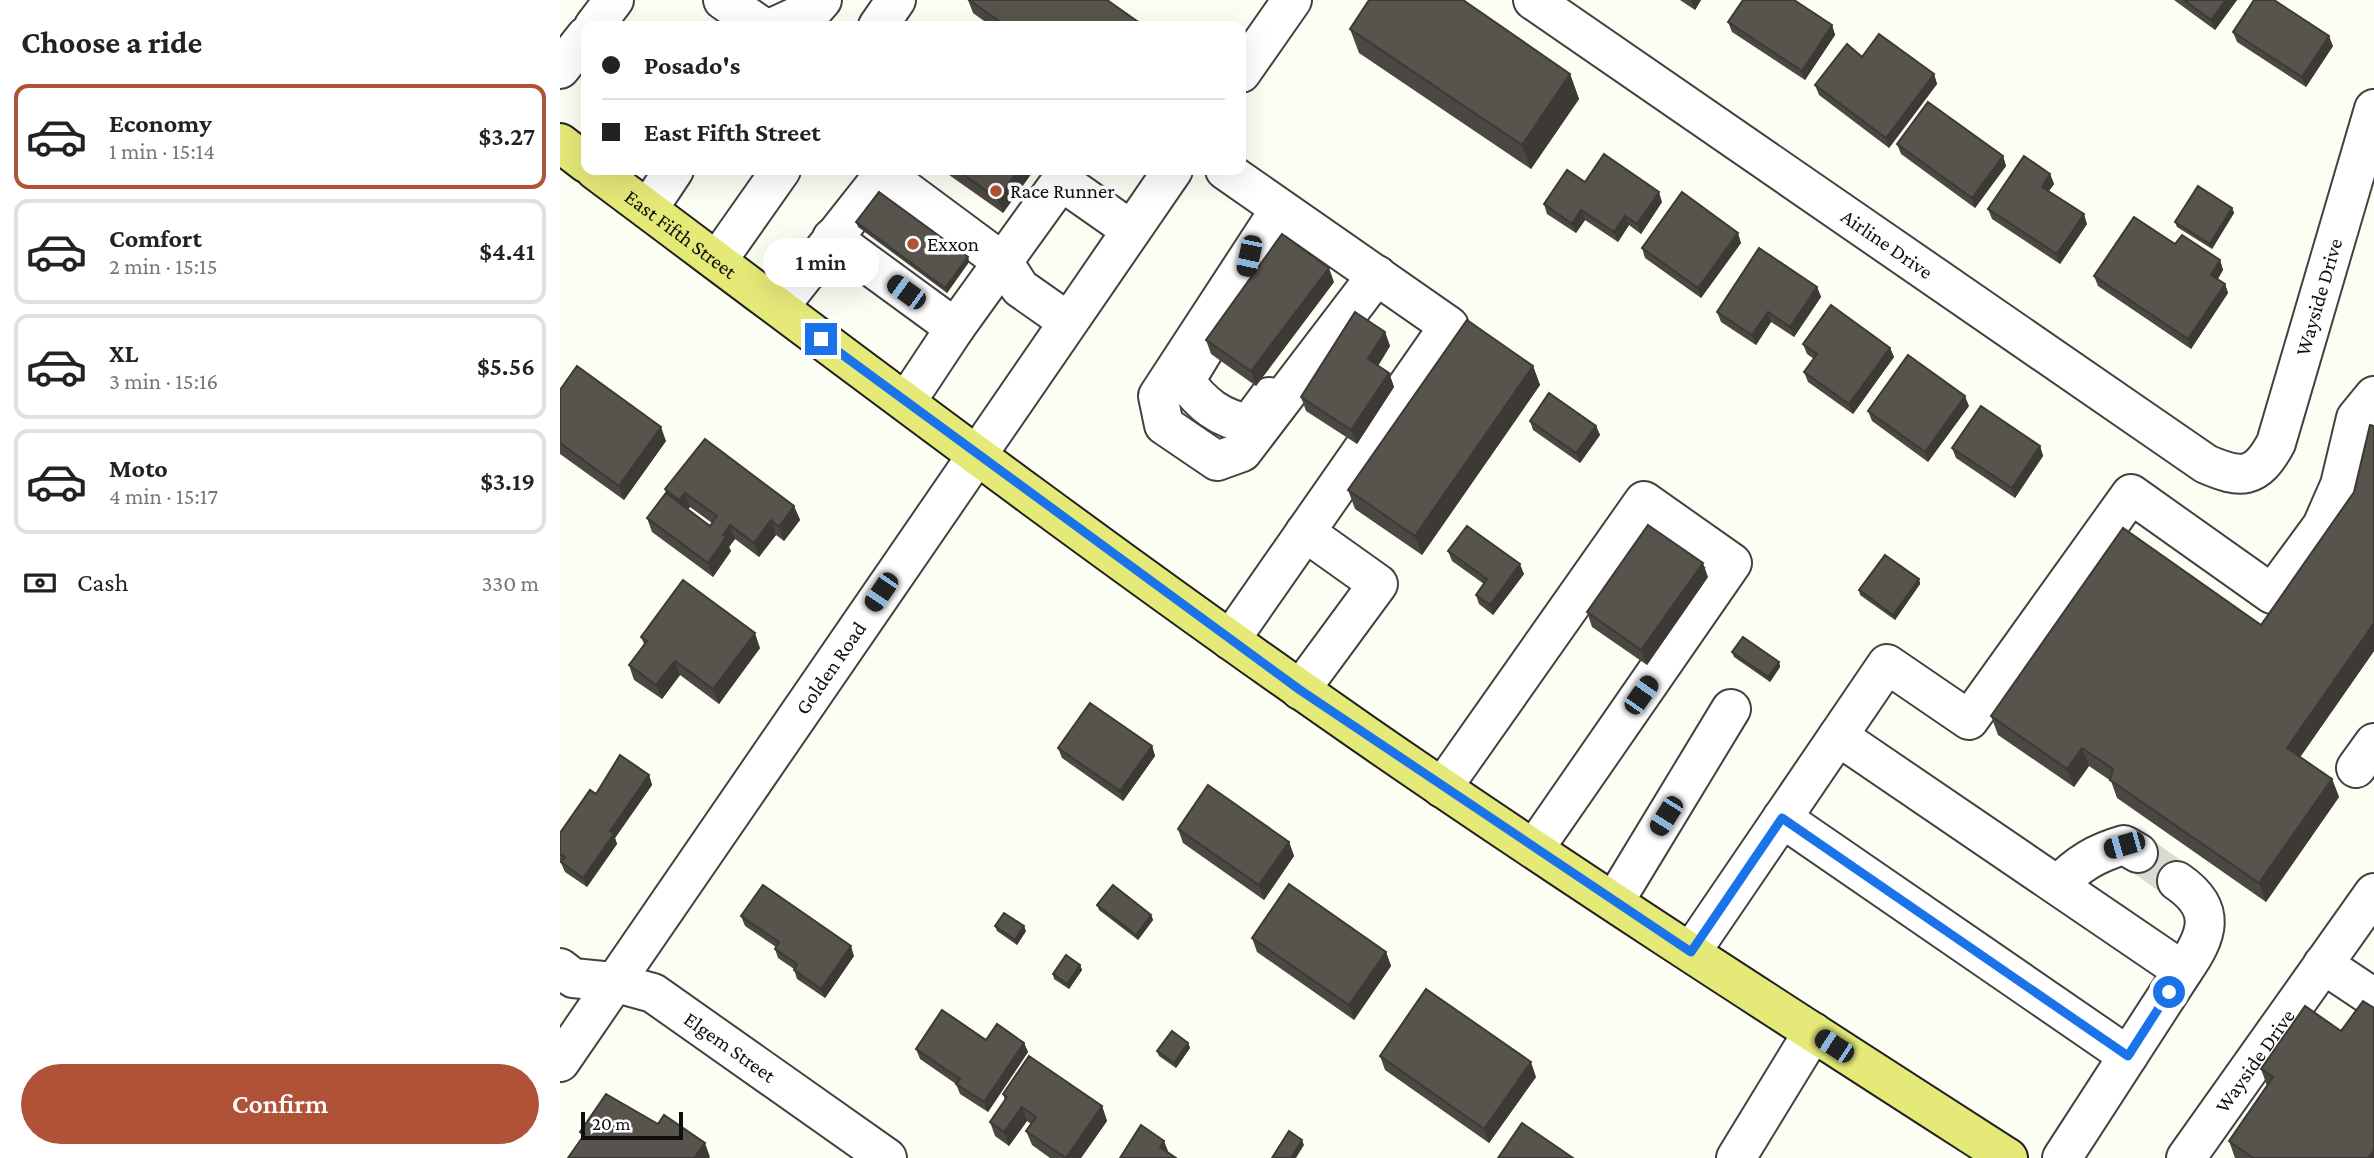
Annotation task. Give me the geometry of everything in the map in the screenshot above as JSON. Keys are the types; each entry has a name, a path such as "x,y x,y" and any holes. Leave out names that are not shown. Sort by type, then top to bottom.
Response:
{"main road":[{"path":"560,144 581,159"},
{"name":"East Fifth Street","path":"602,175 976,454 1300,690 1614,902 2008,1158"}],"street":[{"path":"598,21 614,0"},
{"path":"723,0 754,21"},
{"path":"787,21 815,8 822,0"},
{"path":"881,21 896,0"},
{"path":"1246,67 1292,0"},
{"name":"Airline Drive","path":"1533,0 2206,464 2232,475 2247,474"},
{"path":"560,69 581,42"},
{"name":"Wayside Drive","path":"2247,474 2268,457 2276,443 2374,109"},
{"path":"648,209 671,175"},
{"path":"718,261 775,175"},
{"path":"779,307 883,175"},
{"path":"885,175 912,207 947,233 1004,263 1020,288 1068,321"},
{"name":"Golden Road","path":"560,1062 1170,175"},
{"path":"1230,640 1449,326 1370,285 1280,209 1232,175"},
{"path":"906,402 955,328 1061,181 1131,230"},
{"path":"1280,209 1158,396 1164,425 1217,461 1242,452 1370,285"},
{"path":"832,238 878,257 913,283 955,328"},
{"path":"1249,256 1241,290 1185,381 1201,403 1226,419 1249,424 1334,307 1370,285"},
{"path":"1691,952 1887,664 1969,720 2131,494 2272,594 2322,526 2340,485 2356,418 2374,396"},
{"path":"1442,788 1644,501 1732,563 1534,849"},
{"path":"1300,690 1378,584 1305,532"},
{"path":"1614,902 1731,709"},
{"path":"1838,736 2183,971"},
{"path":"1782,818 2128,1056"},
{"path":"2058,885 2080,863 2101,851 2124,845 2138,853"},
{"path":"2062,1158 2199,947 2206,920 2196,894 2177,881"},
{"name":"Wayside Drive","path":"2186,1158 2374,893"},
{"path":"2323,964 2374,998"},
{"name":"Elgem Street","path":"560,968 573,978 613,982 653,993 887,1158"},
{"path":"1737,1158 1812,1032"}],"building":[{"path":"969,0 1107,0 1137,21 999,21"},
{"path":"1369,0 1463,0 1570,74 1522,145 1350,29"},
{"path":"1743,0 1794,0 1832,25 1802,71 1728,22"},
{"path":"2184,0 2226,0 2211,20"},
{"path":"2254,0 2274,0 2329,36 2302,77 2233,32"},
{"path":"1879,34 1934,74 1886,138 1815,85 1847,44 1862,57"},
{"path":"1928,102 2003,156 1972,198 1897,144"},
{"path":"1604,154 1659,192 1637,224 1625,216 1614,232 1581,210 1572,224 1544,204 1567,170 1585,182"},
{"path":"2024,156 2050,174 2042,187 2084,214 2057,254 1988,209"},
{"path":"964,175 1015,175 998,199"},
{"path":"2198,186 2232,208 2210,244 2175,222"},
{"name":"Exxon","path":"879,192 968,257 945,288 856,222"},
{"path":"1682,192 1738,233 1698,288 1642,248"},
{"path":"2134,217 2175,244 2182,235 2220,260 2211,275 2225,284 2188,339 2094,276"},
{"path":"1282,234 1329,268 1251,371 1206,340"},
{"path":"1759,248 1817,287 1790,327 1768,312 1752,335 1717,312"},
{"path":"1831,305 1890,348 1849,404 1804,372 1817,354 1803,344"},
{"path":"1355,312 1385,332 1368,359 1389,373 1351,430 1301,397"},
{"path":"1467,320 1533,366 1415,536 1348,490"},
{"path":"1908,355 1965,396 1925,452 1868,411"},
{"path":"577,366 661,427 619,486 560,443 560,390"},
{"path":"1549,393 1596,426 1576,453 1530,421"},
{"path":"1981,406 2040,446 2012,488 1952,448"},
{"path":"2370,425 2374,426 2374,623 2287,748 2332,779 2259,883 2110,780 2113,769 2082,748 2067,769 1991,716 2123,528 2261,625 2354,492"},
{"path":"705,439 794,506 779,527 771,520 754,543 730,525 723,535 726,537 708,563 647,518 666,493 710,526 717,516 685,493 679,500 665,489"},
{"path":"1648,525 1703,563 1641,650 1587,612"},
{"path":"1467,526 1520,564 1490,605 1476,595 1487,579 1448,551"},
{"path":"1885,555 1919,579 1893,615 1859,590"},
{"path":"683,580 755,633 713,689 675,661 656,685 629,665 647,641 641,637"},
{"path":"1743,637 1779,662 1768,677 1732,652"},
{"path":"1090,703 1152,746 1120,791 1058,748"},
{"path":"620,755 649,775 610,831 614,834 583,878 561,862 565,857 560,854 560,833 590,790 596,794"},
{"path":"1208,785 1289,842 1259,885 1178,829"},
{"path":"1289,884 1386,952 1349,1005 1252,938"},
{"path":"763,885 851,946 821,989 794,970 797,964 775,949 779,942 741,916"},
{"path":"1113,885 1151,915 1136,935 1097,905"},
{"path":"1004,913 1024,926 1015,940 995,926"},
{"path":"1066,955 1080,965 1067,984 1053,974"},
{"path":"1426,989 1531,1062 1484,1129 1380,1056"},
{"path":"2363,1001 2374,1008 2374,1150 2368,1158 2253,1158 2229,1141 2273,1077 2261,1069 2305,1006 2341,1031"},
{"path":"942,1010 986,1040 997,1024 1024,1043 984,1102 956,1084 960,1079 916,1049"},
{"path":"1172,1031 1188,1043 1174,1063 1157,1051"},
{"path":"1029,1056 1102,1106 1066,1158 1026,1131 1036,1117 1022,1107 1004,1132 990,1122 1007,1097 1003,1094"},
{"path":"606,1094 658,1124 664,1115 705,1143 694,1158 568,1158 584,1135 580,1132"},
{"path":"1522,1123 1573,1158 1498,1158"},
{"path":"1141,1125 1164,1141 1160,1147 1176,1158 1120,1158"},
{"path":"1289,1131 1302,1140 1291,1158 1272,1158"}],"tunnel":[{"path":"2138,853 2177,881"}],"place":[{"name":"Race Runner","path":"996,191"},
{"name":"Exxon","path":"913,244"}],"route":[{"path":"821,339 1300,690 1560,867 1691,952 1782,818 2128,1056 2169,992"}]}
